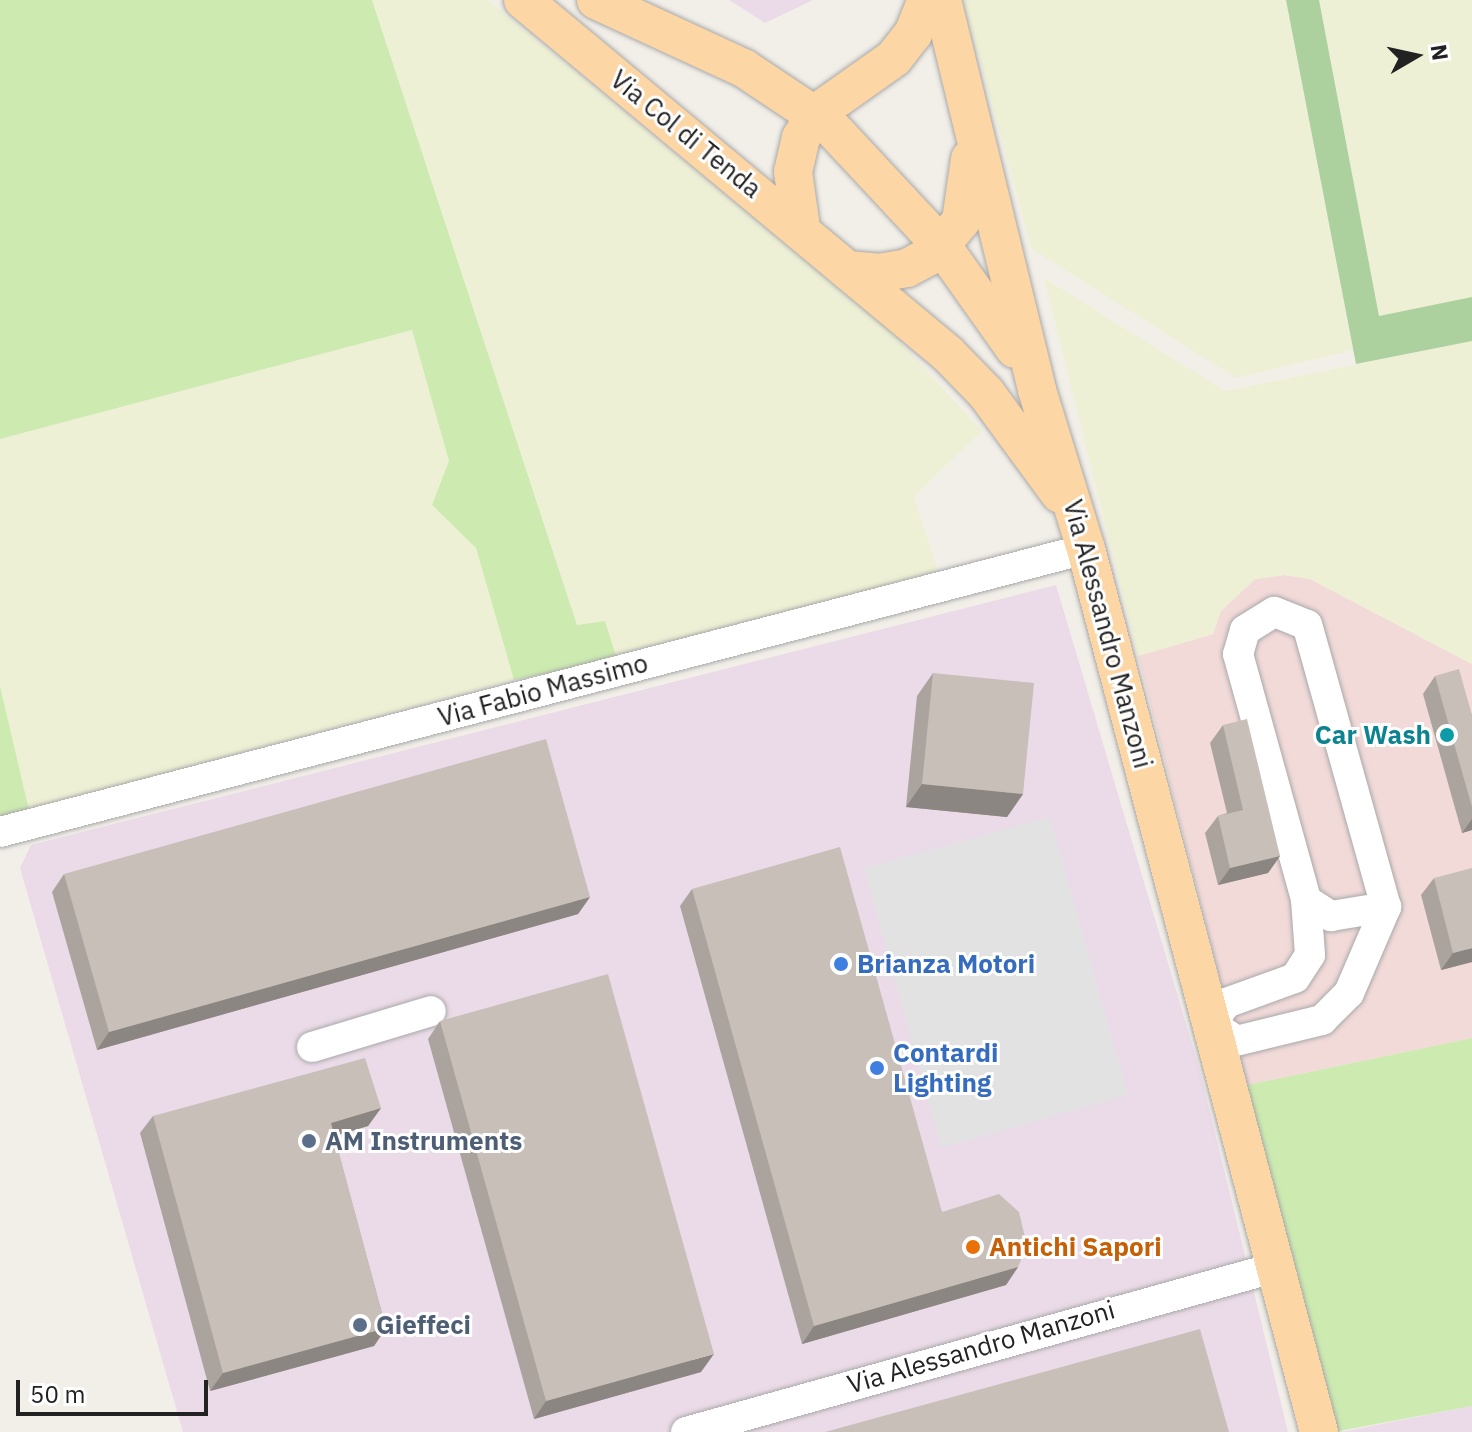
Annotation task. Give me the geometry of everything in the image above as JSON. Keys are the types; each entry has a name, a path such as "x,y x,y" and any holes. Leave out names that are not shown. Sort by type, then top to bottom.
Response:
{"main road":[{"name":"Via Col di Tenda","path":"523,0 801,228 986,393 1082,534"},
{"path":"596,0 745,69 815,114 942,246 995,316 1037,390"},
{"path":"801,228 793,172 801,138 815,114 894,58 913,34 927,0"},
{"name":"Via Alessandro Manzoni","path":"942,0 971,134 1037,390 1082,534 1319,1432"},
{"path":"847,270 879,273 907,268 942,246 961,221 969,193 971,134"}],"street":[{"name":"Via Fabio Massimo","path":"0,832 1082,534"},
{"path":"1274,612 1307,625 1386,907 1349,993 1322,1020 1236,1041 1212,1024 1226,1003 1295,978 1310,955 1306,900 1238,654 1245,630 1274,612"},
{"path":"1306,900 1331,916 1386,907"},
{"path":"312,1047 431,1011"},
{"name":"Via Alessandro Manzoni","path":"686,1432 1277,1267"}],"shaded area":[{"path":"729,0 813,0 765,23"},
{"path":"1285,575 1310,579 1472,664 1472,1038 1247,1085 1138,656 1213,634 1221,611 1255,579"},
{"path":"1056,585 1200,1071 1288,1432 183,1432 20,868 31,845"},
{"path":"1050,817 1128,1095 941,1148 864,868"},
{"path":"1472,1406 1472,1432 1341,1432 1406,1419"}],"green space":[{"path":"0,0 372,0 577,625 605,621 617,659 514,680 476,548 432,505 449,461 412,330 0,439"},
{"path":"372,0 488,0 893,334 982,431 914,496 938,571 617,659 577,625"},
{"path":"963,0 1286,0 1353,350 1236,378 1032,249"},
{"path":"1286,0 1319,0 1379,316 1472,297 1472,341 1356,364"},
{"path":"1319,0 1472,0 1472,297 1379,317"},
{"path":"1044,278 1225,391 1472,341 1472,664 1310,579 1285,575 1255,579 1221,611 1213,634 1138,656"},
{"path":"412,330 449,461 432,505 476,548 514,680 29,810 0,686 0,439"},
{"path":"0,686 29,810 0,817"},
{"path":"1472,1038 1472,1406 1334,1432 1247,1085"}],"building":[{"path":"1459,669 1472,715 1472,807 1435,676"},
{"path":"933,673 1034,683 1023,794 922,784"},
{"path":"1247,719 1280,856 1230,868 1218,816 1243,810 1223,725"},
{"path":"546,739 590,897 109,1032 64,874"},
{"path":"840,847 942,1212 999,1194 1019,1212 1027,1246 1018,1267 814,1326 692,889"},
{"path":"1472,868 1472,948 1453,953 1434,878"},
{"path":"608,974 714,1354 546,1401 440,1021"},
{"path":"365,1058 381,1108 331,1123 386,1328 223,1373 153,1116"},
{"path":"1200,1329 1229,1432 825,1432"}],"place":[{"name":"Car Wash","path":"1447,735"},
{"name":"Brianza Motori","path":"841,964"},
{"name":"Contardi Lighting","path":"877,1068"},
{"name":"AM Instruments","path":"309,1141"},
{"name":"Antichi Sapori","path":"973,1247"},
{"name":"Gieffeci","path":"360,1325"}]}
